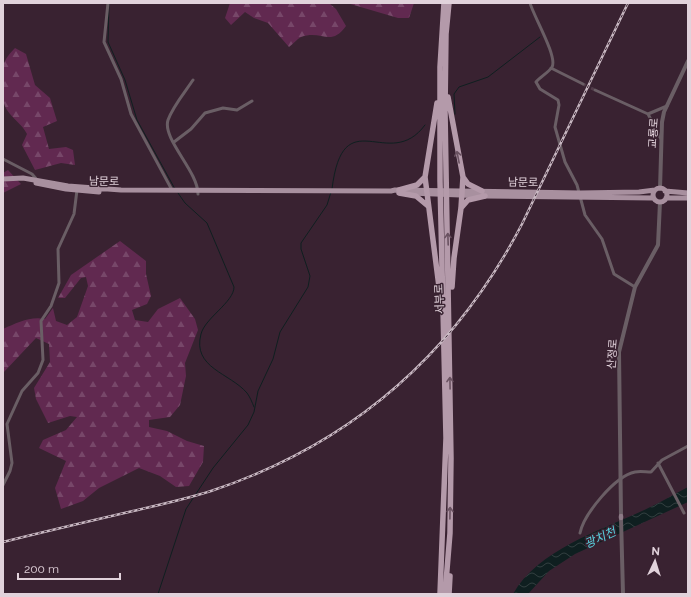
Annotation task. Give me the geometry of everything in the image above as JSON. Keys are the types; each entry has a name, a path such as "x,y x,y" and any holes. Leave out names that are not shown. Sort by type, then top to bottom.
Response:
{"highway":[{"name":"서부로","path":"440,594 444,537 446,438 443,326 444,3"},
{"name":"서부로","path":"443,67 449,3"},
{"path":"443,67 436,118 425,176 443,326"},
{"path":"443,67 450,113 463,178 461,208 454,258 450,325"},
{"path":"425,176 417,186 399,191 402,195 416,196 428,206"},
{"path":"463,178 468,184 483,194"},
{"path":"461,208 468,200 483,194"},
{"name":"서부로","path":"443,203 450,325 450,533 445,594"},
{"path":"449,594 450,533"},
{"path":"437,594 444,537"}],"main road":[{"name":"남문로","path":"3,180 38,182 77,189 198,192 399,191 580,195 653,198 660,202"},
{"name":"남문로","path":"580,195 660,190 688,193"},
{"path":"653,198 660,190 666,198"},
{"path":"660,202 666,198 688,198"}],"street":[{"path":"108,3 104,42 121,80 131,114 175,191"},
{"path":"530,3 548,44 553,62 551,68 536,82 540,89 558,100 559,105 555,127 565,162 580,195 585,215 602,239 614,274 635,287"},
{"name":"교룡로","path":"660,190 662,122 667,106 688,61"},
{"path":"551,68 583,84"},
{"path":"193,80 169,118 168,129 197,183 198,192"},
{"path":"595,90 648,114 661,139"},
{"path":"174,142 191,129 205,113 223,108 237,110 252,101"},
{"path":"648,114 667,106"},
{"path":"3,159 32,174 38,182"},
{"path":"3,485 12,463 7,424 22,391 38,373 43,360 42,321 51,306 60,283 58,249 74,214 77,189"},
{"name":"산정로","path":"623,594 619,352 635,287 658,245 660,202"},
{"path":"580,533 602,495 620,480 635,472 651,472 658,463 688,446"},
{"path":"658,463 683,512"}],"green space":[{"path":"230,3 329,3 336,9 346,26 335,36 325,37 308,35 301,37 289,47 268,23 254,18 245,12 231,25 225,18"},
{"path":"347,3 414,3 409,18 398,18"},
{"path":"15,48 26,54 35,85 50,98 57,121 43,127 49,149 66,147 73,150 75,165 61,163 35,170 22,145 27,134 23,127 7,110 2,89 3,66 8,56"},
{"path":"8,170 21,184 3,193 3,173"},
{"path":"120,241 146,261 146,274 151,296 147,304 132,310 135,320 148,322 158,309 180,298 195,319 198,330 185,363 186,376 180,405 170,417 149,420 149,427 167,431 187,441 204,446 203,462 189,486 176,487 160,476 139,468 99,488 83,501 61,509 55,488 66,461 39,448 43,440 66,430 77,417 70,416 48,423 36,399 34,388 50,362 49,344 36,338 3,373 3,329 29,319 45,319 53,308 56,321 67,325 77,317 88,286 86,277 81,278 65,298 58,298 71,275"}],"water":[{"name":"광치천","path":"688,487 688,502 575,554 549,571 528,594 513,594 524,579 538,565 553,554 589,534 648,508"}],"waterway":[{"path":"109,3 108,42 125,80 137,120 175,189"},
{"path":"455,114 454,94 459,87 488,77 540,37"},
{"path":"332,189 338,162 346,148 357,142 369,141 397,143 411,138 425,125"},
{"path":"158,594 186,509 213,468 248,425 254,412 258,391 273,359 280,332 308,287 310,276 301,249 301,243 327,205 331,192"},
{"path":"178,193 185,203 207,223 234,287 233,293 208,322 201,334 200,345 202,355 214,369 240,386 247,393 254,407"}],"tunnel":[{"path":"583,84 595,90"}],"railway":[{"path":"3,542 192,497 211,491 262,471 310,448 353,420 394,389 431,354 465,314 495,271 522,224 628,3"}]}
